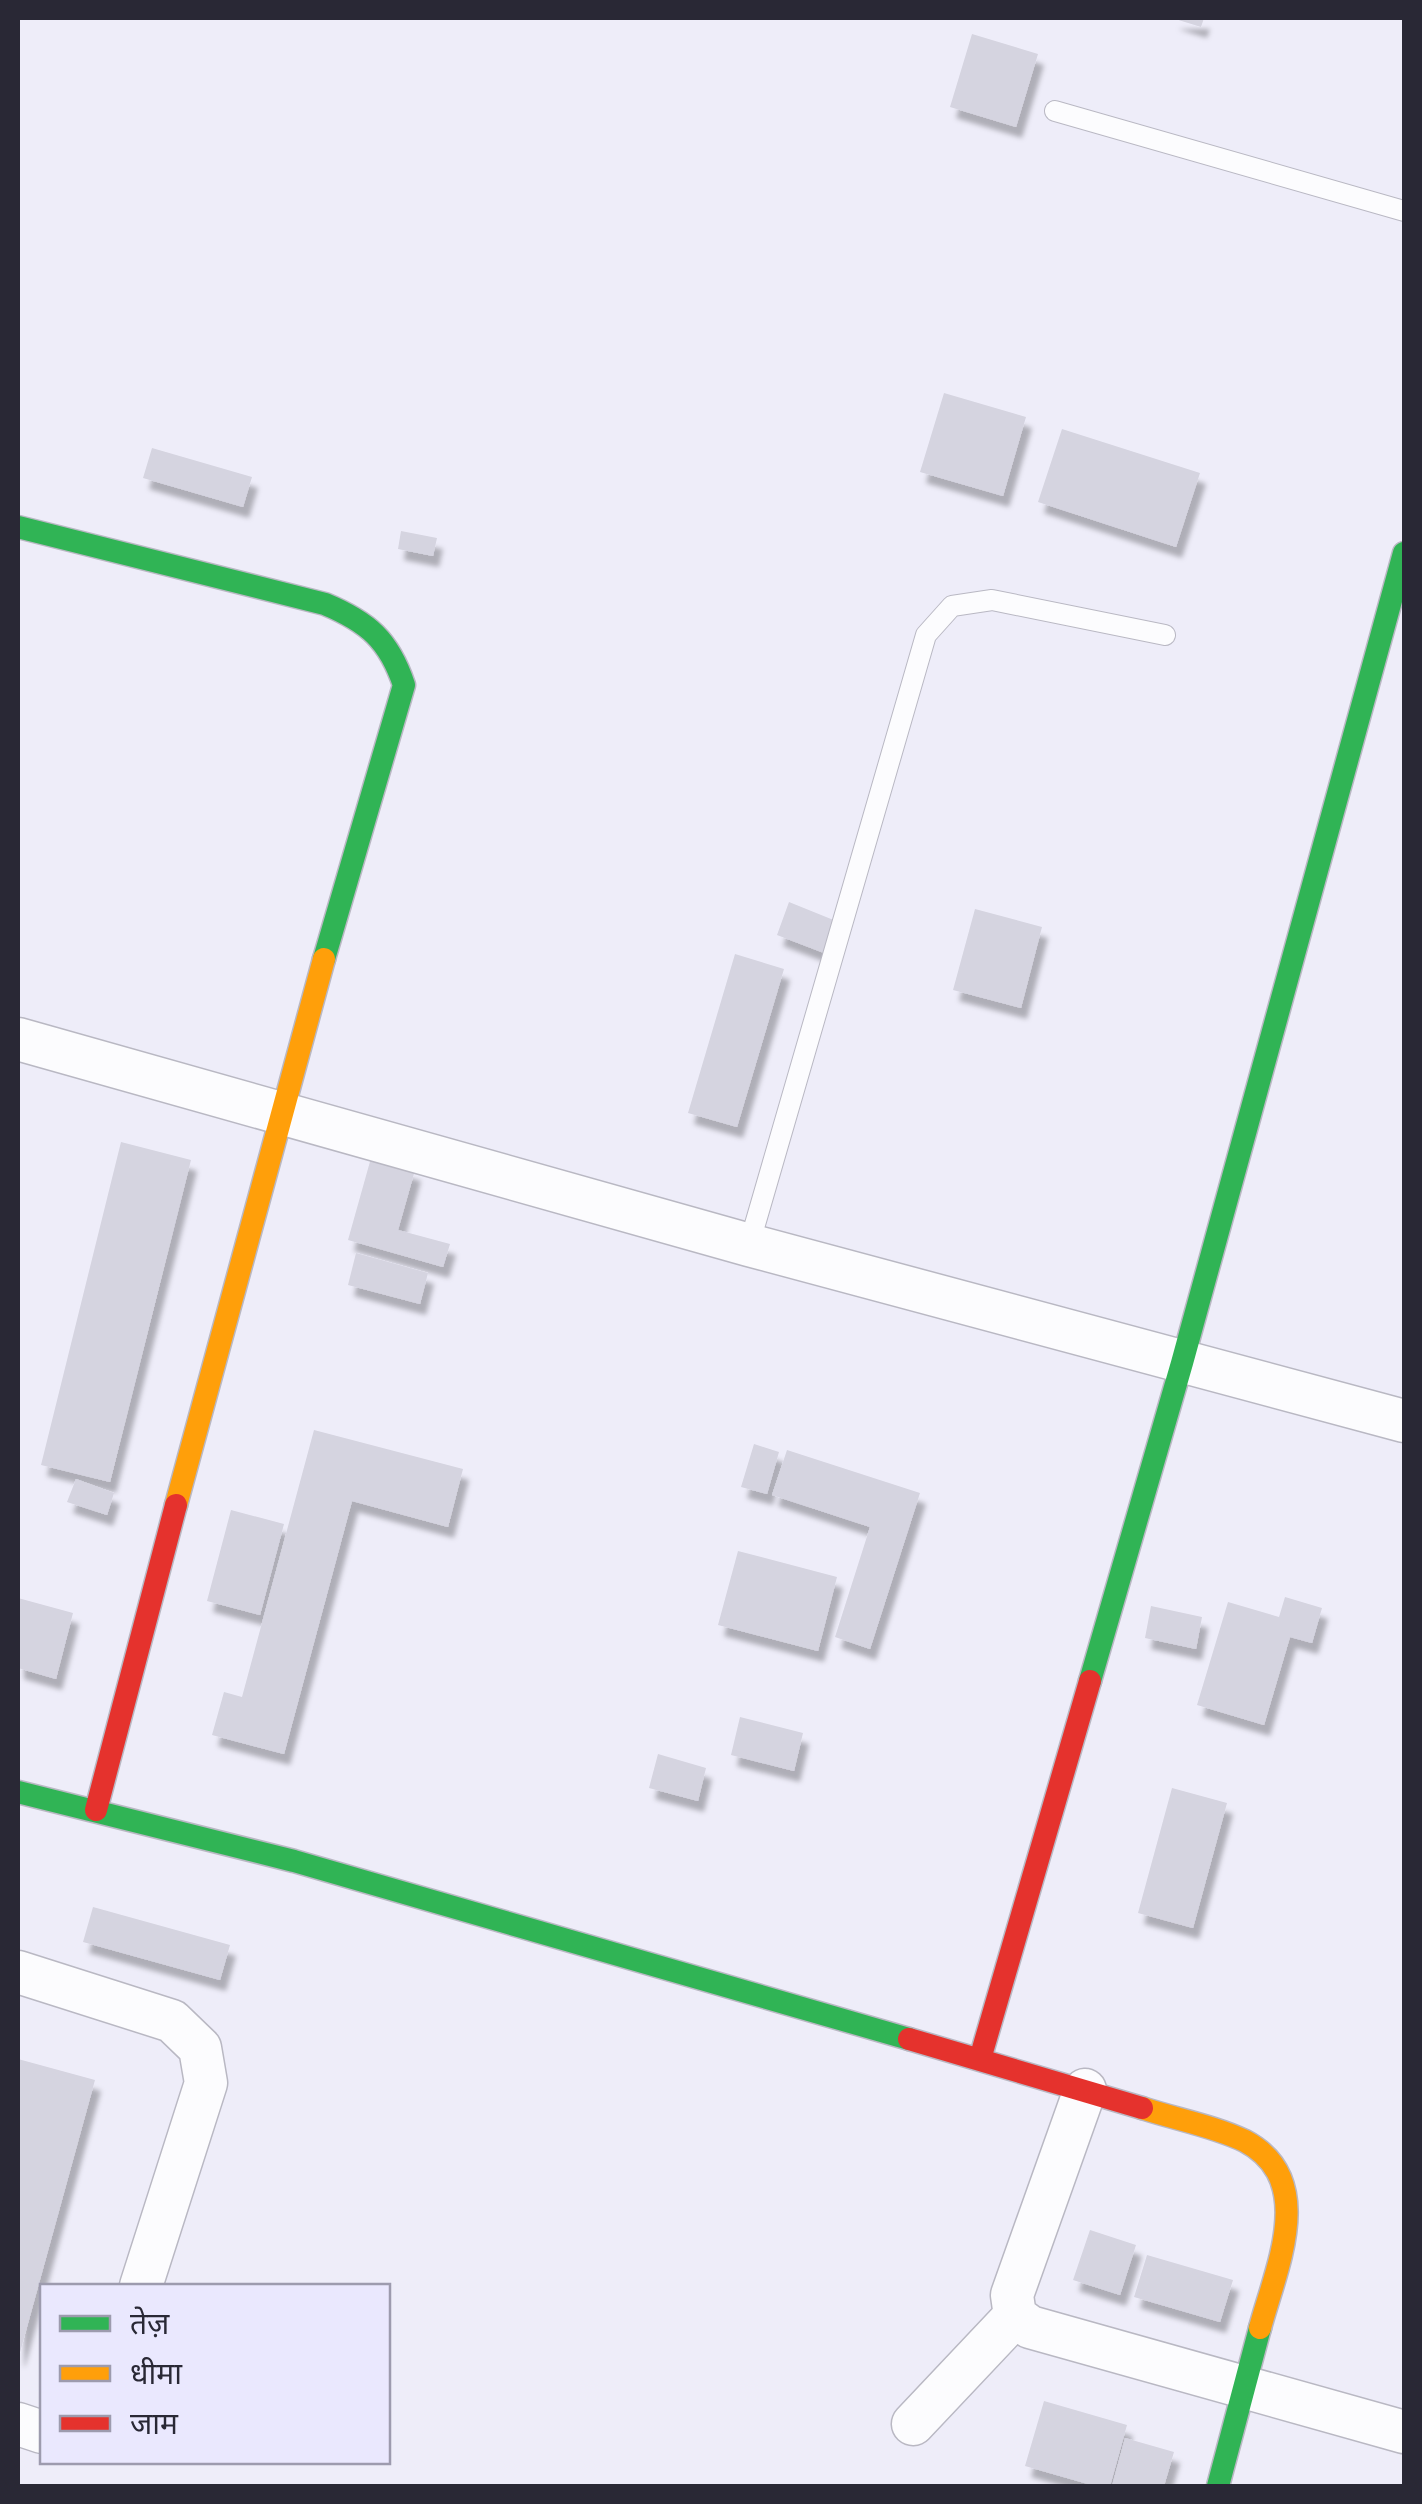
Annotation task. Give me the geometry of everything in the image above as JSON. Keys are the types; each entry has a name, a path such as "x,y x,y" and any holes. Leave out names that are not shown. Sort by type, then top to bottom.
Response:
{"street":[{"path":"18,527 326,604 370,623 395,656 404,685 279,1112 96,1810"},
{"path":"980,2059 1182,1363 1404,553"},
{"path":"18,1039 749,1245 1404,1421"},
{"path":"18,1792 294,1861 980,2059 1244,2142 1272,2161 1286,2190 1289,2218 1218,2486"},
{"path":"18,1972 172,2021 200,2048 206,2083 143,2284"},
{"path":"913,2424 1014,2316 1012,2296 1084,2090"},
{"path":"1014,2316 1030,2327 1404,2432"}],"lane":[{"path":"1055,111 1404,211"},
{"path":"749,1245 926,635 952,606 992,600 1165,634"}],"building":[{"path":"1172,18 1204,18 1201,27"},
{"path":"972,34 1038,54 1016,127 950,107"},
{"path":"944,393 1026,417 1003,496 920,472"},
{"path":"1062,429 1200,473 1176,547 1038,502"},
{"path":"152,448 252,477 243,507 143,478"},
{"path":"401,531 437,538 433,556 398,549"},
{"path":"789,902 836,921 824,953 777,935"},
{"path":"975,909 1042,927 1021,1008 953,990"},
{"path":"735,954 784,969 737,1127 688,1113"},
{"path":"121,1142 191,1160 110,1482 41,1465"},
{"path":"371,1158 415,1170 398,1230 450,1244 443,1267 348,1240"},
{"path":"356,1253 428,1273 420,1304 348,1285"},
{"path":"314,1430 463,1469 448,1527 352,1501 284,1754 212,1735 224,1692 242,1697"},
{"path":"754,1444 779,1452 767,1494 741,1487"},
{"path":"787,1450 920,1493 870,1649 835,1637 870,1527 772,1495"},
{"path":"76,1479 114,1493 107,1515 67,1502"},
{"path":"231,1510 284,1524 260,1615 207,1601"},
{"path":"738,1551 837,1577 818,1651 718,1625"},
{"path":"1285,1597 1322,1608 1312,1643 1290,1637 1264,1725 1197,1705 1228,1602 1279,1617"},
{"path":"18,1598 73,1613 56,1679 18,1668"},
{"path":"1151,1606 1202,1617 1196,1649 1145,1638"},
{"path":"740,1717 803,1733 794,1771 731,1755"},
{"path":"658,1754 706,1768 698,1801 649,1788"},
{"path":"1172,1788 1227,1803 1193,1928 1138,1913"},
{"path":"93,1907 230,1945 220,1980 83,1942"},
{"path":"18,2059 95,2080 19,2356 18,2356"},
{"path":"1090,2230 1136,2245 1120,2295 1073,2280"},
{"path":"1147,2255 1233,2280 1220,2322 1134,2297"},
{"path":"1044,2401 1127,2425 1110,2486 1095,2486 1025,2466"},
{"path":"1125,2438 1174,2452 1164,2486 1112,2486"}],"traffic: fast":[{"path":"18,527 325,604 365,626 384,644 404,685 324,959"},
{"path":"1090,1681 1182,1363 1404,553"},
{"path":"18,1792 294,1861 909,2039"},
{"path":"1218,2486 1260,2328"}],"traffic: slow":[{"path":"176,1505 324,959"},
{"path":"1142,2108 1245,2141 1267,2158 1280,2178 1286,2201 1286,2227 1260,2328"}],"traffic: jam":[{"path":"96,1810 176,1505"},
{"path":"980,2059 1090,1681"},
{"path":"909,2039 1142,2108"}]}
